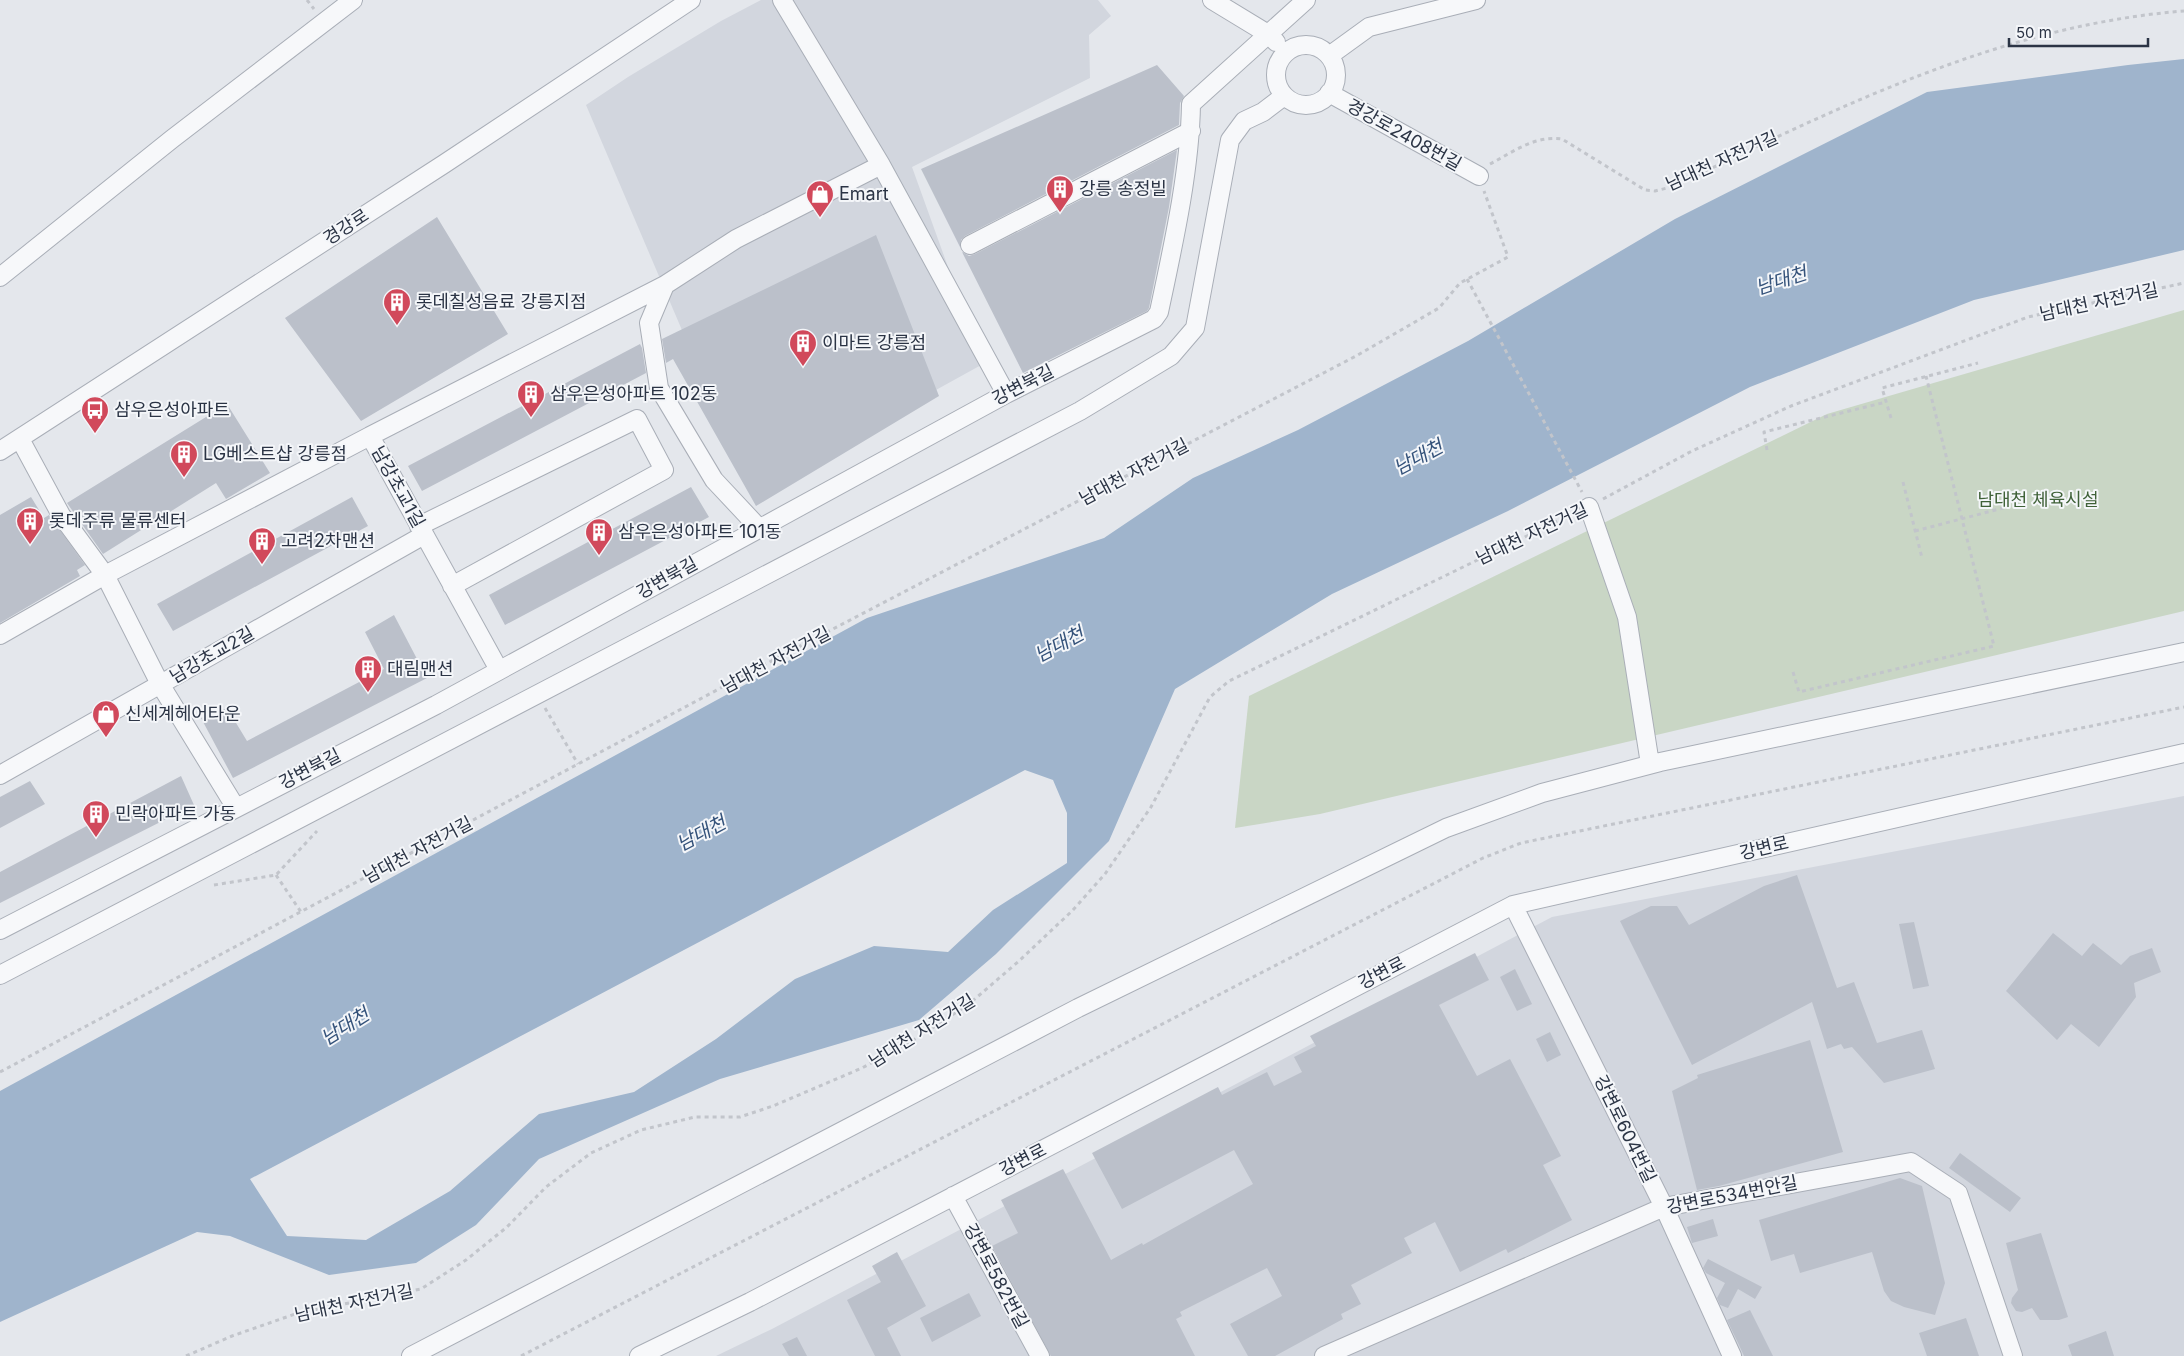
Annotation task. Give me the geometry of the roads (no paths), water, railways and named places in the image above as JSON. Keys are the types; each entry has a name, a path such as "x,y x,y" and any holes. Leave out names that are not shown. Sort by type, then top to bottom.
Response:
{"street":[{"path":"0,277 172,139 353,0"},
{"name":"경강로","path":"0,451 444,164 690,0"},
{"path":"782,0 881,165 1006,394"},
{"path":"1212,0 1268,34 1286,52"},
{"name":"강변북길","path":"0,930 499,670 1006,394 1154,319 1160,312 1171,257 1191,131 1191,104 1306,0"},
{"path":"0,975 1080,411 1171,356 1195,328 1230,140 1244,121 1263,112 1284,96 1278,88 1276,78 1280,60 1286,52 1294,47 1313,46 1329,56 1369,27 1476,0"},
{"name":"경강로2408번길","path":"1284,96 1293,102 1308,104 1322,100 1330,93 1336,74 1329,56"},
{"name":"경강로2408번길","path":"1330,93 1479,176"},
{"path":"970,245 1191,131"},
{"path":"370,436 665,285 736,239 881,165"},
{"path":"665,285 649,324 659,388 714,480 759,528"},
{"name":"남강초교2길","path":"0,775 160,684 422,530 637,419 664,470 452,586"},
{"name":"남강초교1길","path":"0,635 105,576 370,436 499,670"},
{"path":"20,439 61,515 105,576 160,684 236,808"},
{"path":"1589,507 1627,617 1650,764"},
{"path":"411,1356 1078,1008 1446,828 1542,793 1650,764 2184,652"},
{"name":"강변로","path":"639,1356 750,1302 1513,905 2184,753"},
{"name":"강변로604번길","path":"1513,905 1664,1207 1732,1356"},
{"name":"강변로534번안길","path":"1324,1356 1664,1207 1911,1162 1958,1193 2013,1356"},
{"name":"강변로582번길","path":"953,1196 1040,1356"}],"water":[{"name":"남대천","path":"2184,59 2184,250 1974,300 1750,387 1508,511 1332,594 1175,689 1109,841 996,954 919,1020 720,1079 539,1159 476,1225 416,1263 329,1275 230,1236 197,1232 0,1322 0,1091 867,618 1104,538 1193,478 1298,430 1468,341 1675,219 1927,92","holes":["1025,770 1053,780 1067,813 1067,863 993,910 948,952 874,946 795,979 716,1039 634,1092 539,1114 450,1191 366,1240 287,1236 250,1179"]}],"place":[{"name":"강릉 송정빌","path":"1060,213"},
{"name":"Emart","path":"820,218"},
{"name":"롯데칠성음료 강릉지점","path":"397,326"},
{"name":"이마트 강릉점","path":"803,367"},
{"name":"삼우은성아파트 102동","path":"531,418"},
{"name":"삼우은성아파트","path":"95,434"},
{"name":"LG베스트샵 강릉점","path":"184,478"},
{"name":"롯데주류 물류센터","path":"30,545"},
{"name":"삼우은성아파트 101동","path":"599,556"},
{"name":"고려2차맨션","path":"262,565"},
{"name":"대림맨션","path":"368,693"},
{"name":"신세계헤어타운","path":"106,738"},
{"name":"민락아파트 가동","path":"96,838"}],"park label":[{"name":"남대천 체육시설","path":"2038,500"}]}
